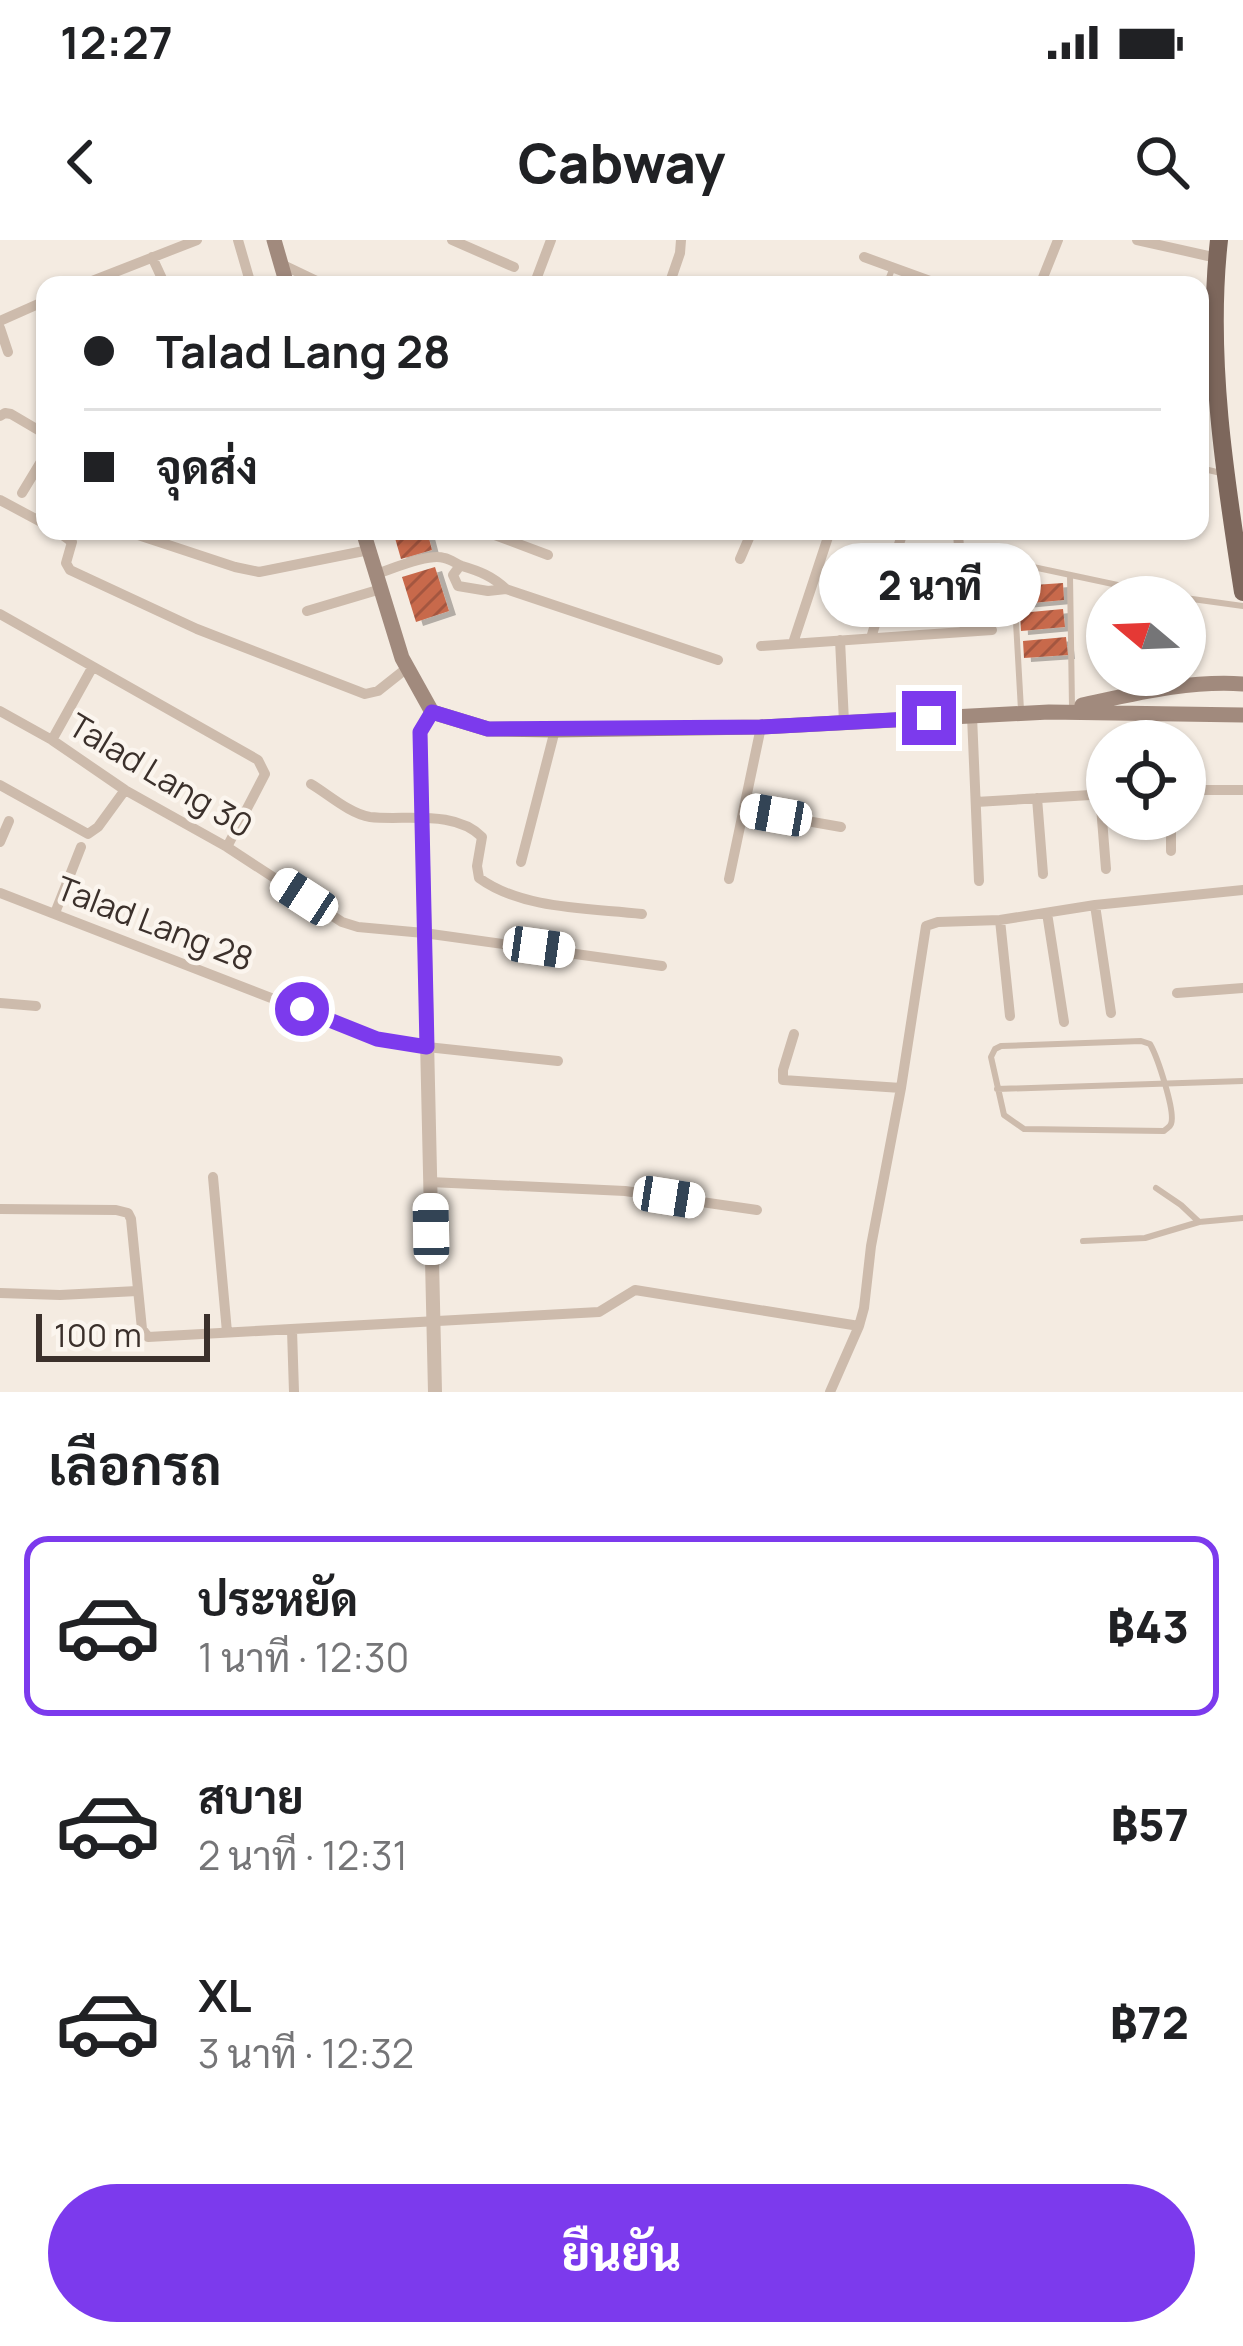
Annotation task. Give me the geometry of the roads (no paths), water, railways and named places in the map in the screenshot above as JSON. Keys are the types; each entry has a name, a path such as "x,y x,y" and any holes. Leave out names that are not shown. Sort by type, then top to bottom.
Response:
{"main road":[{"path":"274,240 284,276"},
{"path":"1209,301 1218,249"},
{"path":"1209,330 1243,592"},
{"path":"366,540 407,668 432,712 488,729 760,727 1049,712 1243,715"},
{"path":"1049,712 1135,693 1220,682 1243,684"}],"street":[{"path":"104,276 197,240"},
{"path":"238,240 248,276"},
{"path":"452,240 514,267"},
{"path":"537,276 551,240"},
{"path":"672,276 681,240"},
{"path":"1044,276 1058,240"},
{"path":"1137,240 1218,249"},
{"path":"152,257 161,276"},
{"path":"864,257 916,276"},
{"path":"281,265 305,276"},
{"path":"8,352 0,325 36,306"},
{"path":"0,416 10,414 36,429"},
{"path":"22,493 36,470"},
{"path":"0,500 36,519"},
{"path":"71,540 66,565 70,570 270,660 368,694 407,668"},
{"path":"152,540 259,572 369,550"},
{"path":"508,540 548,555"},
{"path":"740,559 748,540"},
{"path":"793,644 827,540"},
{"path":"871,638 900,540"},
{"path":"958,540 965,632"},
{"path":"307,611 435,557 445,558 486,574 506,589 718,660"},
{"path":"460,566 453,575 458,586 506,589"},
{"path":"0,614 258,760 265,774 227,847"},
{"path":"761,646 992,630"},
{"path":"840,640 844,722"},
{"path":"52,740 92,668"},
{"name":"Talad Lang 30","path":"0,711 342,922 662,966"},
{"path":"432,712 420,732 435,1392"},
{"path":"972,716 980,881"},
{"path":"729,879 760,727"},
{"path":"520,862 555,730"},
{"path":"311,784 364,816 422,816 479,833 477,873 494,888 547,903 642,914"},
{"path":"0,785 88,834 124,790"},
{"path":"1206,790 1243,790"},
{"path":"976,802 1086,795"},
{"path":"1037,798 1043,874"},
{"path":"743,810 842,827"},
{"path":"0,842 8,820"},
{"path":"1105,840 1106,869"},
{"path":"1171,840 1171,851"},
{"path":"55,913 81,848"},
{"path":"830,1392 859,1326 926,926 1243,890"},
{"name":"Talad Lang 28","path":"0,893 377,1039 558,1061"},
{"path":"1095,905 1111,1013"},
{"path":"1047,913 1064,1022"},
{"path":"1000,920 1010,1016"},
{"path":"1177,992 1243,988"},
{"path":"0,1003 36,1006"},
{"path":"794,1034 783,1080 902,1088"},
{"path":"213,1177 227,1331"},
{"path":"430,1182 626,1191 757,1210"},
{"path":"0,1209 125,1211 131,1219 146,1336 599,1312 635,1290 859,1326"},
{"path":"0,1293 137,1291"},
{"path":"292,1330 294,1392"}],"lane":[{"path":"889,276 892,267"},
{"path":"1209,470 1225,474"},
{"path":"1021,713 1015,570 1025,563 1086,579"},
{"path":"1070,576 1072,707"},
{"path":"1206,601 1243,606"},
{"path":"1141,1041 1150,1044 1173,1121 1164,1131 1024,1129 1004,1115 997,1089 992,1057 1001,1046 1141,1041"},
{"path":"997,1089 1243,1082"},
{"path":"1156,1188 1199,1222"},
{"path":"1083,1241 1145,1238 1199,1222 1243,1218"}]}
